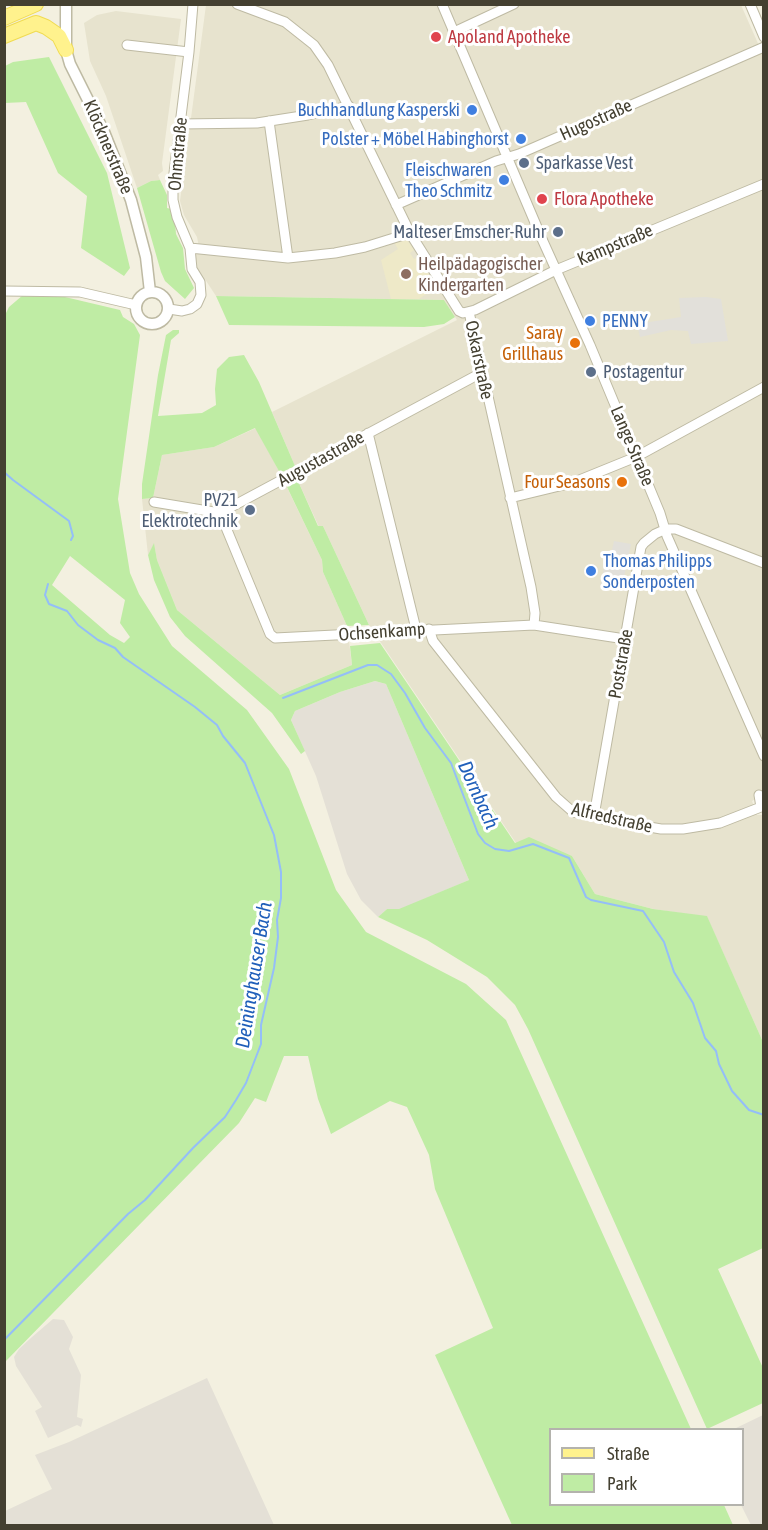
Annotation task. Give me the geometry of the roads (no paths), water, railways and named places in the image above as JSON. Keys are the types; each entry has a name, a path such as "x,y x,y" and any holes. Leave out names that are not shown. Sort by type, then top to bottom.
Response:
{"main road":[{"path":"4,18 36,4"},
{"path":"4,36 36,23 59,36 66,50"}],"street":[{"name":"Klöcknerstraße","path":"66,4 66,50 75,76 104,132 131,200 146,257 150,292"},
{"name":"Ohmstraße","path":"169,309 182,311 190,309 197,304 201,295 200,282 192,269 190,248 173,200 173,181 193,4"},
{"name":"Oskarstraße","path":"237,4 285,22 314,45 328,65 410,233 459,311 469,312 531,587 535,613 534,625"},
{"name":"Lange Straße","path":"442,4 590,345 764,756"},
{"path":"454,32 514,4"},
{"path":"750,4 764,36"},
{"path":"127,45 189,52"},
{"name":"Hugostraße","path":"396,205 764,47"},
{"path":"180,124 269,121 347,106"},
{"path":"269,121 288,258"},
{"name":"Kampstraße","path":"469,312 556,270 764,184"},
{"path":"190,248 288,258 335,254 410,233"},
{"path":"4,291 80,292 136,305"},
{"path":"150,292 164,296 169,309 162,321 150,324 139,317 136,305 141,296 150,292"},
{"name":"Augustastraße","path":"220,513 481,373"},
{"path":"510,498 572,483 636,456 764,387"},
{"path":"368,433 416,629"},
{"path":"154,502 220,513"},
{"name":"Ochsenkamp","path":"220,513 270,634 275,638 416,629 534,625 625,639"},
{"path":"666,529 685,531 764,562"},
{"name":"Poststraße","path":"595,810 641,548 655,534 666,529"},
{"name":"Alfredstraße","path":"429,629 433,641 556,797 573,812 582,814 595,810 596,816 603,819 661,829 683,829 720,823 761,807 759,795"}],"waterway":[{"name":"Deininghauser Bach","path":"4,472 69,521 73,536 71,540"},
{"name":"Deininghauser Bach","path":"4,1340 128,1214 145,1200 225,1117 236,1100 246,1083 261,1044 261,1025 274,968 281,898 281,872 274,835 245,763 217,725 123,657 115,648 98,640 78,625 67,611 49,604 45,595 48,584"},
{"name":"Dornbach","path":"283,698 368,665 377,665 391,674 425,728 451,763 478,834 485,843 495,849 509,851 533,844 569,858 586,897 643,911 664,942 674,972 693,1003 705,1038 716,1051 719,1064 732,1091 749,1110 764,1115"}],"place":[{"name":"Apoland Apotheke","path":"436,37"},
{"name":"Buchhandlung Kasperski","path":"472,110"},
{"name":"Polster + Möbel Habinghorst","path":"521,139"},
{"name":"Sparkasse Vest","path":"524,163"},
{"name":"Fleischwaren Theo Schmitz","path":"504,180"},
{"name":"Flora Apotheke","path":"542,199"},
{"name":"Malteser Emscher-Ruhr","path":"558,232"},
{"name":"Heilpädagogischer Kindergarten","path":"406,274"},
{"name":"PENNY","path":"590,321"},
{"name":"Saray Grillhaus","path":"575,343"},
{"name":"Postagentur","path":"591,372"},
{"name":"Four Seasons","path":"622,482"},
{"name":"PV21 Elektrotechnik","path":"250,510"},
{"name":"Thomas Philipps Sonderposten","path":"591,571"}]}
